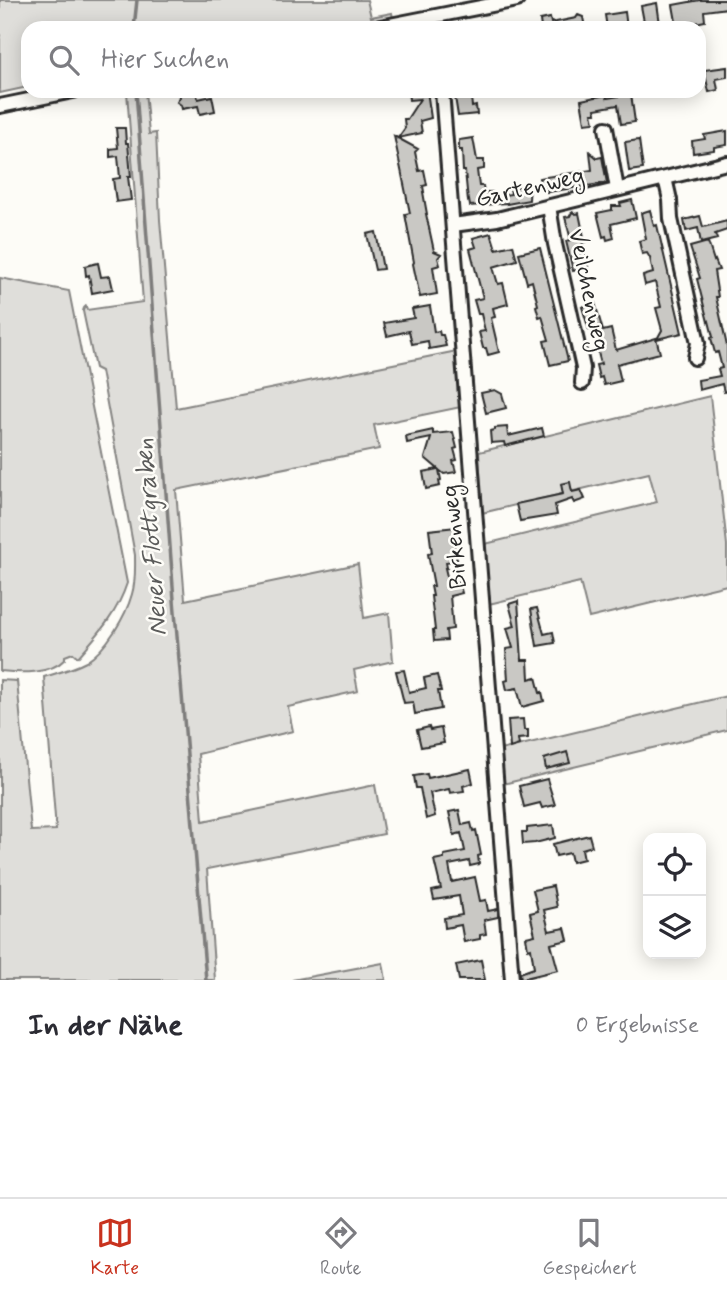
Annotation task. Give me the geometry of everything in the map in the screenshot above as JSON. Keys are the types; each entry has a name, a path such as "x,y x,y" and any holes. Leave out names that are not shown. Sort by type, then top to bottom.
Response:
{"street":[{"path":"438,21 496,2 517,0"},
{"path":"0,106 41,98"},
{"name":"Birkenweg","path":"443,98 512,980"},
{"name":"Gartenweg","path":"606,128 617,189"},
{"name":"Gartenweg","path":"453,225 490,221 727,163"},
{"path":"665,178 671,219 698,343 695,358"},
{"name":"Veilchenweg","path":"549,206 583,368 582,383"}],"shaded area":[{"path":"0,0 367,0 371,17 392,13 393,18 391,21 21,21 21,88 0,93"},
{"path":"127,98 146,98 149,134 156,133 160,220 176,408 457,351 461,407 374,425 379,449 176,490 185,600 358,564 364,618 389,613 393,661 354,670 358,691 288,707 293,731 198,754 203,821 375,785 384,834 207,869 215,980 0,980 0,680 17,681 31,831 56,830 44,677 86,662 101,649 120,622 129,603 135,575 135,555 101,371 95,368 83,311 86,306 87,310 143,302"},
{"path":"0,278 69,291 127,583 113,614 78,657 73,653 51,668 34,672 0,671"},
{"path":"710,396 727,545 727,585 589,618 580,582 489,604 485,544 657,502 649,473 482,513 479,452"},
{"path":"727,696 727,730 503,784 500,750"},
{"path":"383,963 386,980 292,980"}],"building":[{"path":"700,0 727,0 727,8 704,11 705,21 676,21 673,5"},
{"path":"657,3 660,21 644,21 641,6"},
{"path":"625,12 626,21 606,21 605,15"},
{"path":"578,15 583,17 584,21 561,21 576,18"},
{"path":"727,67 727,77 716,79 718,90 709,92 706,70"},
{"path":"179,98 212,98 215,111 200,114 198,106 182,109 177,102"},
{"path":"428,98 431,118 420,121 422,133 398,138 405,128 404,119 407,119 420,99 409,100"},
{"path":"455,98 471,98 472,107 476,106 477,114 458,116"},
{"path":"632,98 635,122 621,124 618,105 595,109 596,113 592,113 594,122 585,123 581,100"},
{"path":"116,128 125,128 131,200 116,202 113,179 120,178 118,156 110,157 110,149 118,148"},
{"path":"727,131 727,145 693,153 692,141 705,139 704,135"},
{"path":"394,136 418,149 415,152 419,171 424,170 427,185 423,186 426,214 434,251 441,254 438,258 440,265 433,267 437,294 420,297 405,214 410,213"},
{"path":"473,138 477,160 484,160 484,169 477,170 479,186 483,186 484,192 492,192 492,197 511,194 510,188 530,184 529,200 470,206 459,140"},
{"path":"639,140 643,169 629,171 625,142"},
{"path":"590,152 597,158 602,157 607,183 547,192 546,186 540,187 539,178 592,170"},
{"path":"632,200 636,218 611,224 614,238 607,240 606,236 603,237 597,213 612,210 612,206 621,206 620,203"},
{"path":"650,210 654,226 657,225 682,333 657,339 662,330 656,308 661,307 655,282 645,285 643,276 653,273 650,258 647,253 642,254 639,241 646,239 641,213"},
{"path":"572,212 579,213 588,267 573,271 566,241 571,240 565,217"},
{"path":"700,216 703,227 727,221 727,230 715,234 717,239 701,243 698,228 686,231 684,220"},
{"path":"376,232 383,269 375,270 367,234"},
{"path":"491,233 496,249 513,245 517,260 493,267 498,284 503,283 508,304 493,308 495,317 491,318 499,352 488,355 486,348 483,348 479,332 485,331 474,300 483,298 470,249 476,247 473,238"},
{"path":"708,242 719,270 714,271 716,297 727,346 727,391 724,392 722,384 699,390 698,380 720,376 718,369 722,368 711,338 713,337 697,279 700,278 690,247"},
{"path":"540,248 568,361 550,365 544,341 549,340 542,316 539,317 532,281 527,283 519,253"},
{"path":"98,263 101,277 110,276 113,289 92,293 85,266"},
{"path":"595,303 603,331 611,329 616,350 656,338 660,353 617,364 621,381 604,385 596,365 601,364 592,329 589,330 582,307"},
{"path":"430,306 434,332 439,331 440,335 443,335 446,346 429,349 428,341 412,344 409,331 387,336 384,323 414,318 412,309"},
{"path":"495,390 502,394 506,408 486,413 481,393"},
{"path":"507,427 508,436 542,428 544,436 505,446 504,442 491,443 490,431"},
{"path":"433,430 433,434 453,432 457,448 454,449 457,460 453,461 456,472 444,474 439,470 440,486 426,489 423,472 438,469 425,458 431,438 407,443 406,436"},
{"path":"570,482 572,492 581,490 585,499 574,503 572,499 555,505 557,515 520,521 516,504 563,494 561,484"},
{"path":"456,527 457,539 453,539 457,560 446,562 445,568 449,585 459,582 462,593 450,596 453,629 446,630 447,640 434,641 431,586 434,586 428,554 432,553 429,530"},
{"path":"518,601 522,660 528,660 529,679 536,677 544,701 522,707 517,688 507,690 505,681 508,680 506,649 513,648 507,628 515,626 509,604"},
{"path":"537,608 544,634 553,632 555,643 537,646 531,609"},
{"path":"404,670 409,692 426,688 424,678 437,675 441,691 438,691 441,709 415,714 413,702 404,703 396,671"},
{"path":"523,719 528,738 518,739 519,745 510,748 508,720"},
{"path":"429,727 430,730 441,728 444,743 421,747 417,730"},
{"path":"567,752 570,763 546,769 544,759"},
{"path":"470,769 473,783 463,786 464,791 450,793 449,789 430,793 435,816 426,819 420,788 416,788 414,776 427,774 428,778"},
{"path":"547,779 555,805 542,808 540,803 524,807 519,786"},
{"path":"459,810 462,825 471,823 473,831 476,830 481,855 478,856 479,864 470,866 469,861 449,865 452,882 475,877 480,901 486,900 488,911 498,909 498,917 484,920 486,934 480,935 480,939 464,942 461,925 445,928 444,918 462,915 459,896 434,900 432,891 441,889 434,860 465,851 461,833 454,835 449,812"},
{"path":"553,825 555,838 523,844 522,832 527,832 527,828"},
{"path":"589,835 592,846 582,849 584,859 572,862 570,853 556,856 553,844"},
{"path":"553,886 557,907 544,910 549,931 565,928 568,940 551,944 558,970 521,979 520,973 534,968 526,937 535,935 530,913 538,911 533,890"},
{"path":"481,960 485,980 459,980 456,965"}],"waterway":[{"name":"Neuer Flottgraben","path":"135,21 137,0"},
{"name":"Neuer Flottgraben","path":"137,98 206,980"}]}
